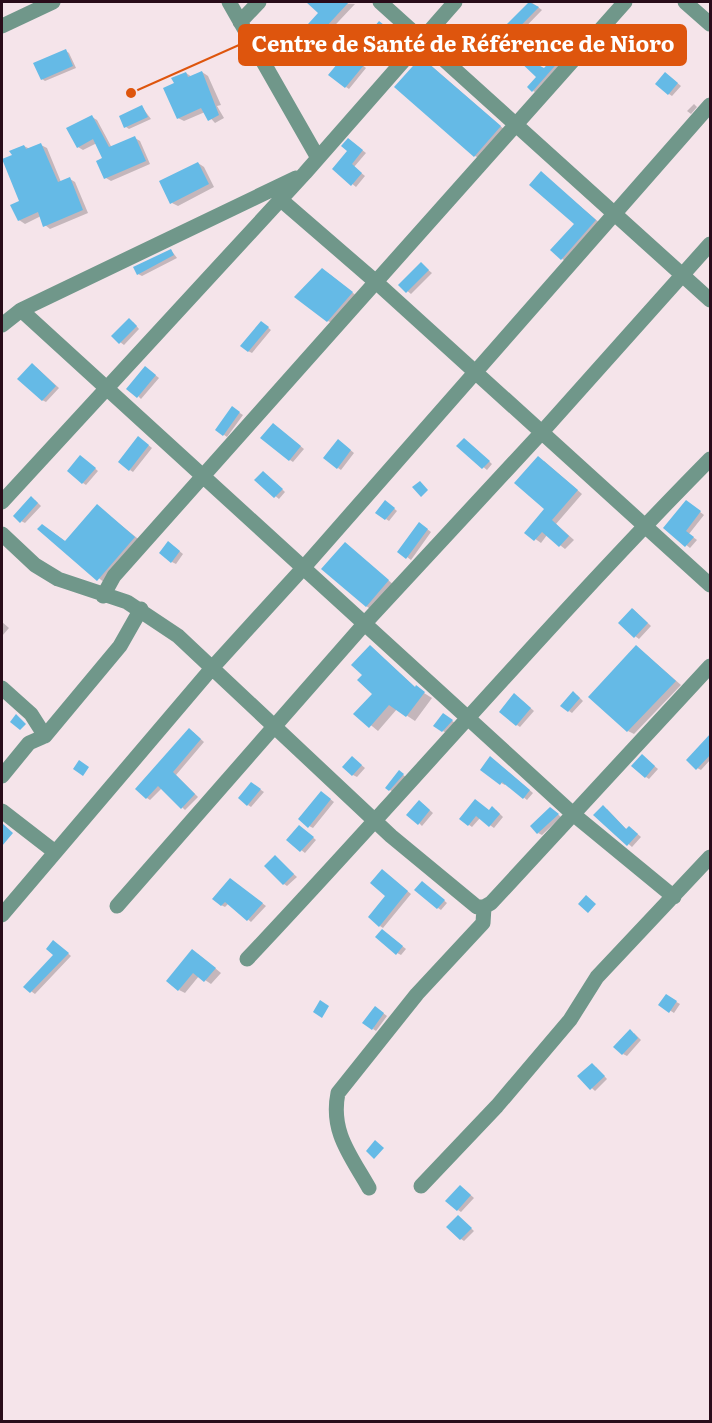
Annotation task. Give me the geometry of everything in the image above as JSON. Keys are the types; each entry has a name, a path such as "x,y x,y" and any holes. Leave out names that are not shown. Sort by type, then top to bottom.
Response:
{"street":[{"path":"2,26 51,2"},
{"path":"229,2 318,158"},
{"path":"240,22 259,2"},
{"path":"380,2 711,300"},
{"path":"2,502 305,173 455,2"},
{"path":"103,596 114,576 625,2"},
{"path":"685,2 711,24"},
{"path":"2,915 212,668 614,211 711,105"},
{"path":"3,322 21,310 305,173"},
{"path":"280,199 376,282 711,585"},
{"path":"117,906 366,622 542,432 711,244"},
{"path":"21,310 366,622 573,814 674,897"},
{"path":"247,959 376,822 645,525 711,459"},
{"path":"2,534 35,565 58,579 103,596 127,602 141,609 178,636 376,822 477,908 484,908"},
{"path":"2,776 29,743 45,736 120,645 141,609"},
{"path":"369,1188 340,1136 334,1111 338,1093 417,994 483,922 484,908 711,666"},
{"path":"2,688 31,714 45,736"},
{"path":"2,811 55,852"},
{"path":"421,1186 497,1106 570,1020 597,977 711,857"}],"building":[{"path":"306,2 349,2 300,55 289,45 318,13"},
{"path":"529,2 539,7 499,48 491,40"},
{"path":"379,21 399,37 389,49 369,33"},
{"path":"490,44 497,50 483,65 476,59"},
{"path":"564,46 568,51 532,92 527,87 536,77 516,58 519,55 544,68"},
{"path":"66,49 73,66 41,80 33,63"},
{"path":"347,52 364,65 345,88 328,75"},
{"path":"421,57 501,126 474,157 394,87"},
{"path":"202,71 219,115 208,121 201,108 177,119 163,88 174,83 171,78 186,72 188,77"},
{"path":"665,72 678,83 668,95 655,84"},
{"path":"142,105 148,117 124,128 119,116"},
{"path":"92,115 109,147 135,136 146,161 104,179 96,161 102,158 93,139 77,148 66,128"},
{"path":"348,138 363,150 352,164 362,173 351,186 332,169 347,151 341,146"},
{"path":"41,143 58,182 70,177 83,210 43,227 38,212 18,221 10,205 19,201 2,159 12,155 9,151 24,145 26,149"},
{"path":"198,162 209,184 170,204 159,181"},
{"path":"541,171 596,220 561,260 550,250 574,224 529,185"},
{"path":"171,249 174,255 137,275 133,267"},
{"path":"421,262 429,270 406,293 398,285"},
{"path":"322,268 353,292 327,322 294,297"},
{"path":"129,318 137,326 119,344 111,336"},
{"path":"261,321 269,327 248,352 240,346"},
{"path":"32,363 56,386 42,401 17,379"},
{"path":"145,366 156,375 137,398 126,389"},
{"path":"232,406 240,412 223,436 215,430"},
{"path":"273,423 301,446 289,461 260,438"},
{"path":"138,436 149,445 129,471 118,462"},
{"path":"464,438 490,461 482,469 456,446"},
{"path":"338,439 351,450 337,469 323,458"},
{"path":"80,455 96,468 82,484 67,471"},
{"path":"538,456 578,490 552,520 569,536 559,547 542,532 534,541 524,533 544,509 514,483"},
{"path":"263,471 283,489 274,498 254,480"},
{"path":"420,481 428,490 421,497 412,487"},
{"path":"31,496 38,503 20,523 13,516"},
{"path":"385,500 395,508 385,520 375,513"},
{"path":"686,500 701,511 686,531 694,537 685,547 663,528"},
{"path":"97,504 135,537 97,581 37,529 42,524 65,541"},
{"path":"419,522 428,529 406,559 397,552"},
{"path":"168,541 180,551 171,563 159,553"},
{"path":"345,542 389,580 366,607 321,569"},
{"path":"632,608 648,623 634,638 618,623"},
{"path":"370,645 415,687 416,685 425,692 406,717 389,705 369,728 353,714 372,694 357,680 362,675 351,665"},
{"path":"636,645 676,681 627,732 588,697"},
{"path":"573,691 580,698 568,712 560,706"},
{"path":"514,693 531,708 516,726 499,712"},
{"path":"443,713 453,720 442,732 433,726"},
{"path":"16,714 26,724 20,730 10,722"},
{"path":"189,728 201,739 173,772 195,794 181,809 158,786 146,799 135,789"},
{"path":"711,733 711,754 696,770 686,760"},
{"path":"642,754 655,766 645,778 631,766"},
{"path":"352,756 362,765 352,776 342,767"},
{"path":"490,756 530,790 523,799 502,782 500,785 480,770"},
{"path":"79,760 89,767 83,776 73,769"},
{"path":"399,770 404,774 389,791 385,788"},
{"path":"251,782 261,789 247,806 238,798"},
{"path":"321,791 331,799 308,828 298,819"},
{"path":"475,799 489,810 492,806 500,814 489,827 476,816 468,826 459,819"},
{"path":"419,800 430,810 418,825 406,815"},
{"path":"603,805 626,829 629,826 638,834 627,846 593,815"},
{"path":"550,807 559,814 537,834 530,826"},
{"path":"2,823 13,833 2,846"},
{"path":"299,825 314,837 300,852 286,840"},
{"path":"275,855 294,874 283,885 264,866"},
{"path":"382,869 408,891 379,927 368,917 385,896 370,883"},
{"path":"230,878 263,903 247,921 225,902 221,906 212,899"},
{"path":"422,881 445,900 437,909 414,890"},
{"path":"586,895 596,904 588,913 578,904"},
{"path":"382,929 403,946 396,955 375,937"},
{"path":"53,940 69,953 30,993 23,987 53,955 46,949"},
{"path":"192,949 216,968 204,982 193,973 178,991 166,981"},
{"path":"666,994 677,1001 669,1013 658,1005"},
{"path":"320,1000 329,1006 322,1018 313,1012"},
{"path":"375,1006 384,1013 372,1030 362,1023"},
{"path":"630,1029 638,1038 622,1055 613,1047"},
{"path":"592,1063 605,1076 590,1090 577,1076"},
{"path":"375,1140 384,1148 374,1159 366,1151"},
{"path":"460,1185 471,1195 457,1211 445,1201"},
{"path":"458,1215 472,1228 460,1240 446,1227"}],"place":[{"name":"Centre de Santé de Référence de Nioro","path":"131,93"}]}
